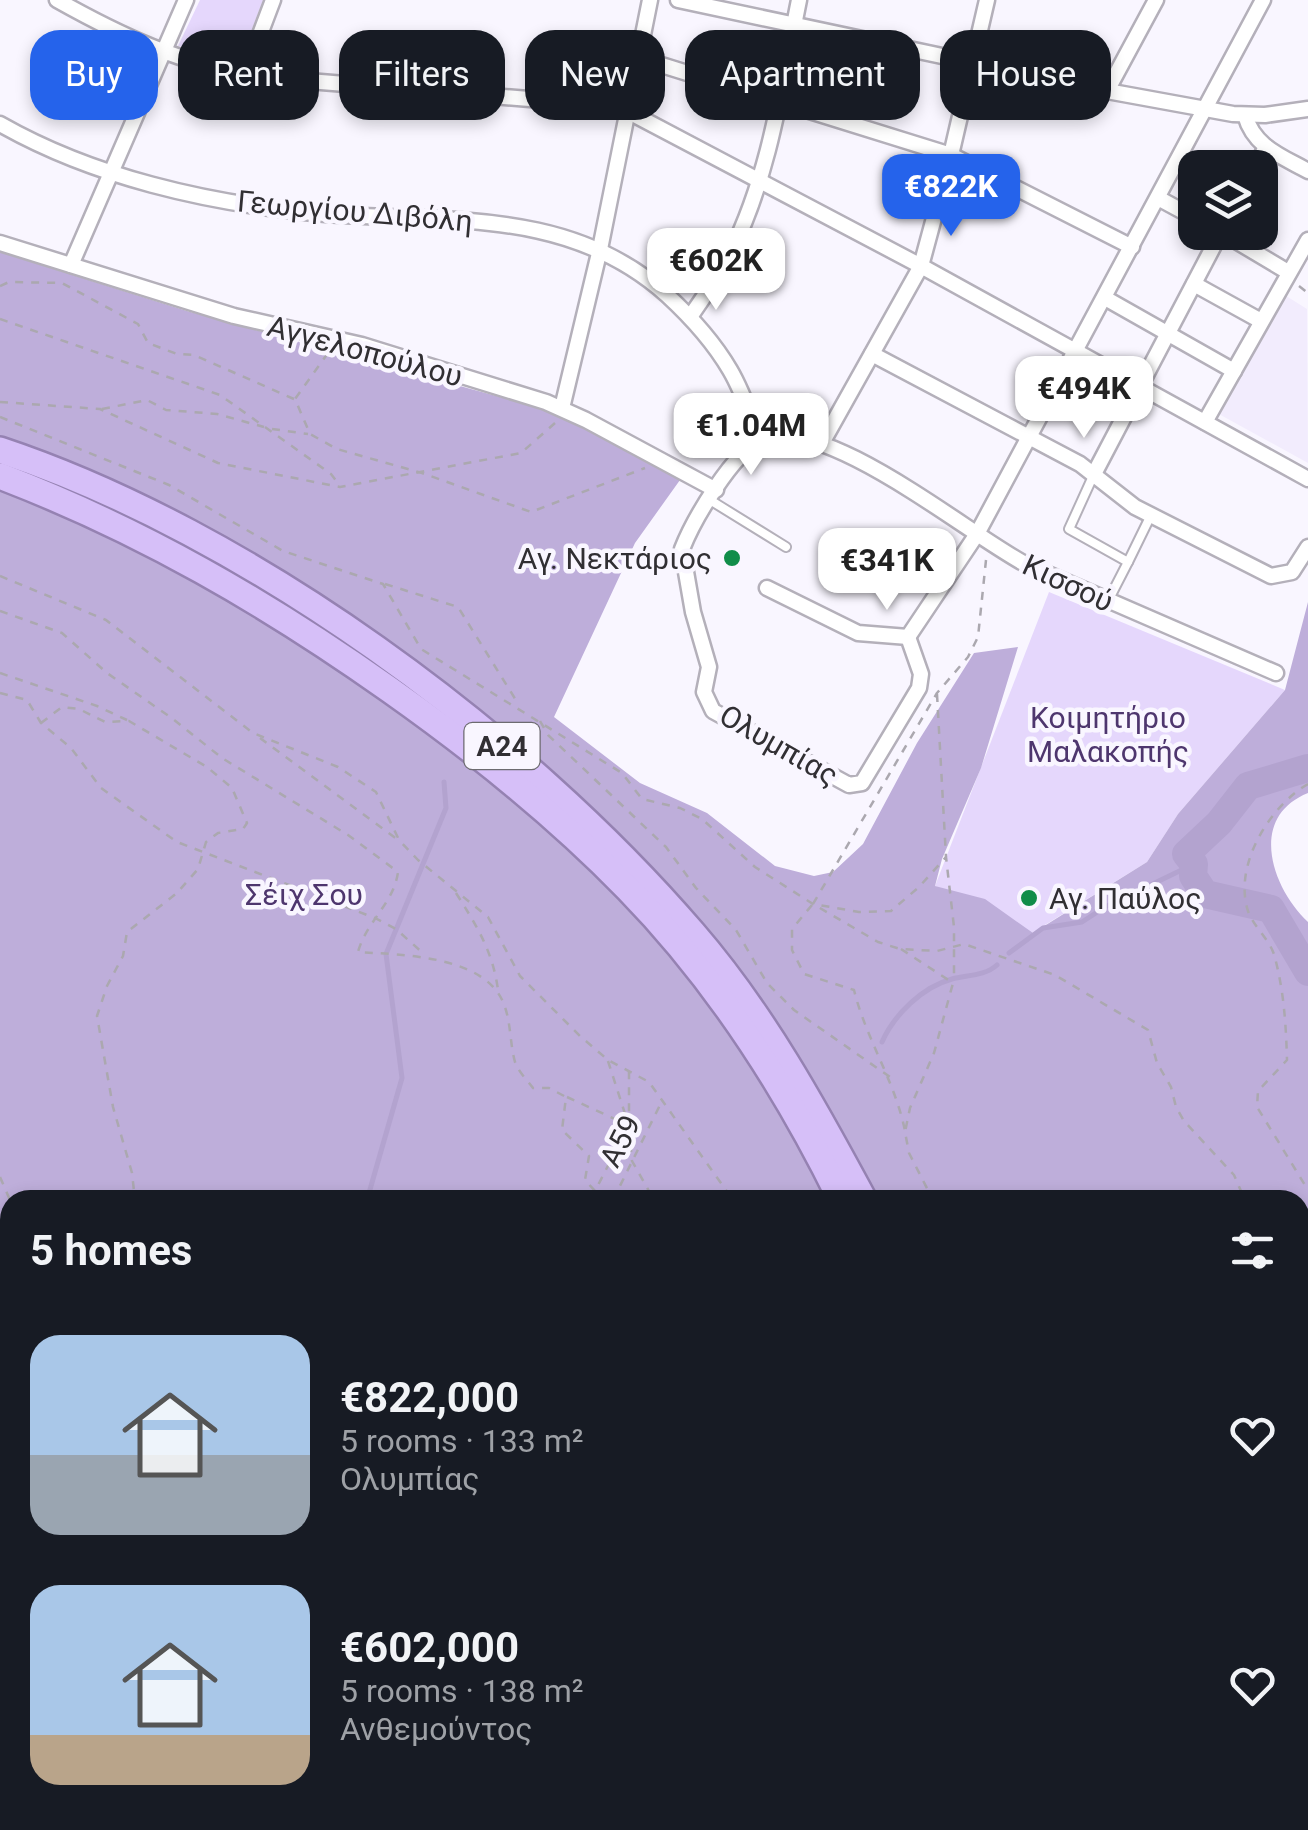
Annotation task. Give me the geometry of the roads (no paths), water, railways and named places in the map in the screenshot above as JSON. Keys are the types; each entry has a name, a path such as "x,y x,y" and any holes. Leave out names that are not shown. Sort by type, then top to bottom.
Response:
{"highway":[{"name":"Α24","path":"0,450 133,505 242,564 350,632 496,741 605,842 694,934 765,1028 858,1190"},
{"name":"Α24","path":"0,476 115,525 235,588 358,668 524,791 629,889 705,979 758,1056 835,1190"}],"street":[{"path":"57,0 178,58"},
{"path":"71,266 186,0"},
{"path":"262,30 273,0"},
{"path":"644,30 650,0"},
{"path":"678,0 940,56"},
{"path":"793,30 799,0"},
{"path":"980,30 987,0"},
{"path":"1111,84 1156,0"},
{"path":"766,588 858,633 908,637 976,534 1263,0"},
{"path":"319,80 525,98"},
{"path":"1111,92 1245,115 1308,110"},
{"path":"1245,115 1252,135 1266,148 1308,171"},
{"path":"562,408 627,120"},
{"path":"644,120 1075,350 1308,480"},
{"path":"690,317 731,254 760,180 774,120"},
{"path":"840,120 951,154 1132,247"},
{"path":"822,443 920,266 959,120"},
{"name":"Γεωργίου Διβόλη","path":"0,124 65,157 171,188 271,208 494,224 564,237 600,249 644,276 690,317 714,345 732,372 760,440"},
{"path":"1158,198 1178,209"},
{"path":"1206,422 1308,240"},
{"name":"Αγγελοπούλου","path":"0,243 234,316 346,341 562,408 713,495"},
{"path":"1094,474 1212,250"},
{"path":"1251,250 1288,272"},
{"path":"1194,284 1261,320"},
{"path":"1104,298 1234,370"},
{"path":"872,354 1094,474 1127,502 1271,576 1292,572 1308,547"},
{"name":"Κισσού","path":"760,440 789,436 822,443 1048,576 1276,674"},
{"name":"Ολυμπίας","path":"760,440 734,465 713,495 681,554 692,612 710,667 704,692 713,711 849,785 862,783 919,688 920,670 908,637"}],"lane":[{"path":"1094,474 1069,530 1128,562"},
{"path":"713,495 786,547"},
{"path":"1108,602 1151,515"}],"waterway":[{"path":"1308,768 1248,786 1219,823 1186,854 1194,864 1193,876 1205,894 1271,909 1308,972"},
{"path":"370,1190 402,1078 386,954 446,808 444,782"},
{"path":"1009,953 1043,928 1082,922 1194,864"},
{"path":"882,1042 902,1012 930,988 997,965"}],"place":[{"name":"Αγ. Νεκτάριος","path":"732,558"},
{"name":"Αγ. Παύλος","path":"1029,898"}],"park label":[{"name":"Κοιμητήριο Μαλακοπής","path":"1108,734"},
{"name":"Σέιχ Σου","path":"304,894"}]}
